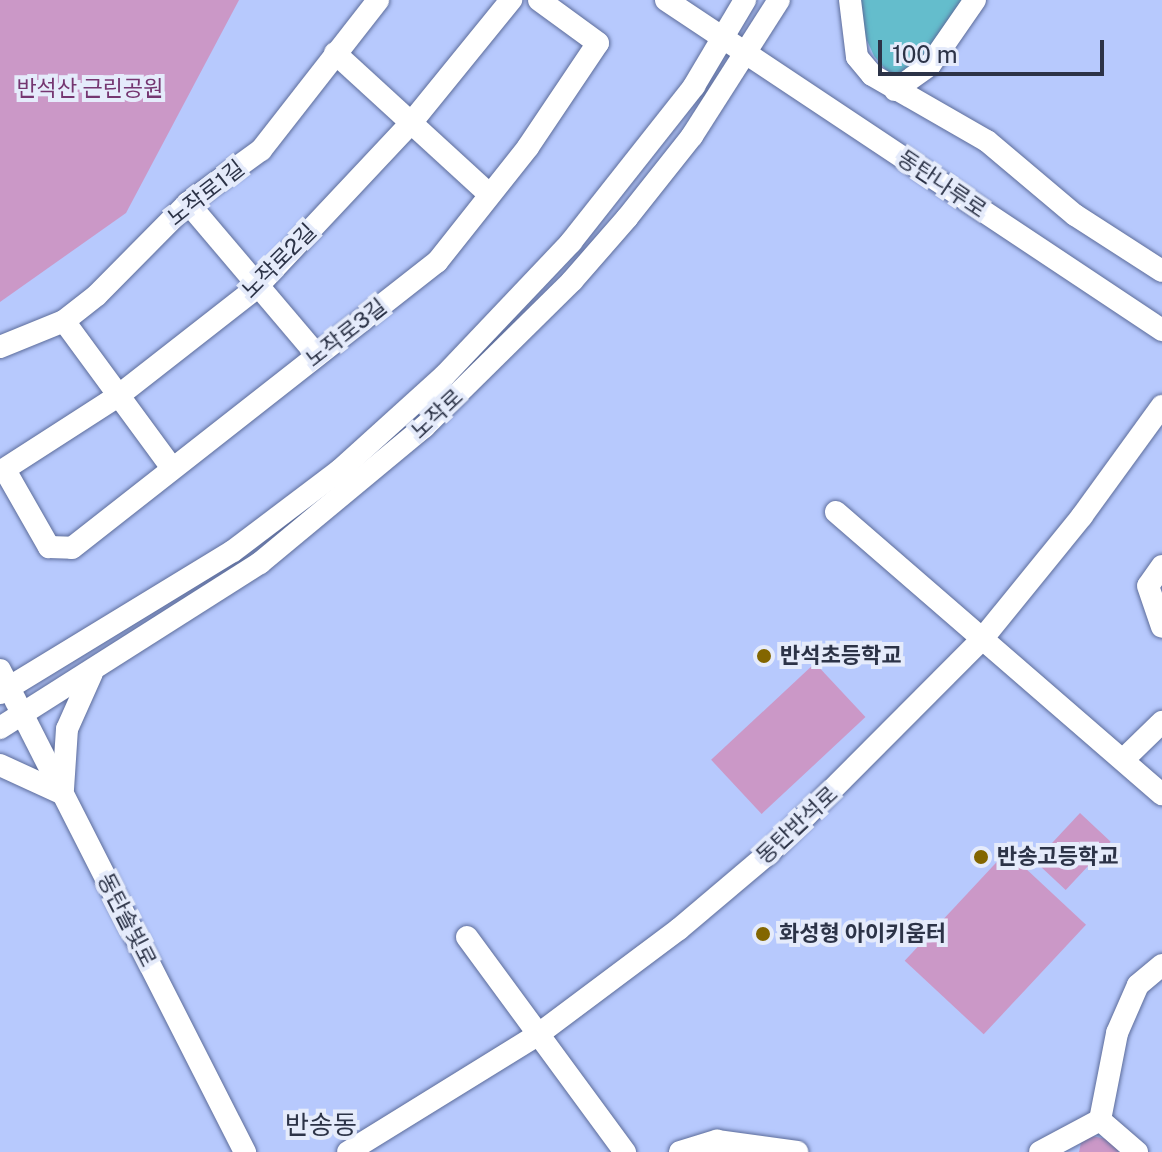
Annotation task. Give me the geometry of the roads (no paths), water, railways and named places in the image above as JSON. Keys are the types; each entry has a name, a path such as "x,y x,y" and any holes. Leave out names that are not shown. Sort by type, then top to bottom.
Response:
{"street":[{"name":"노작로1길","path":"0,347 64,321 97,295 188,203 261,150 378,0"},
{"name":"노작로2길","path":"2,471 118,396 256,288 411,123 511,0"},
{"name":"노작로3길","path":"2,471 49,547 72,548 437,262 598,43 539,0"},
{"path":"666,0 723,37"},
{"name":"노작로","path":"3,684 80,648 183,585 340,470 493,327 571,242 668,120 745,0"},
{"name":"노작로","path":"0,728 270,556 424,427 572,281 692,136 779,0"},
{"path":"850,0 857,57 872,75 987,141 1075,215 1162,271"},
{"path":"895,90 930,65 975,0"},
{"name":"동탄나루로","path":"723,37 1162,330"},
{"path":"335,53 489,194"},
{"path":"668,120 686,117 692,136"},
{"path":"188,203 256,288 317,355"},
{"path":"64,321 172,468"},
{"name":"동탄반석로","path":"348,1152 536,1036 679,929 769,853 983,638 1082,516 1162,406"},
{"path":"836,512 1125,758 1162,794"},
{"path":"1162,566 1148,586 1162,627"},
{"path":"80,648 74,668 81,675 92,672"},
{"path":"0,765 63,794 67,729 92,672"},
{"name":"동탄솔빛로","path":"3,684 23,715 245,1152"},
{"path":"1125,758 1162,722"},
{"path":"467,937 536,1036 625,1152"},
{"path":"1100,1120 1117,1033 1138,985 1162,965"},
{"path":"1040,1152 1100,1120"},
{"path":"1100,1120 1127,1138 1137,1152"},
{"path":"680,1152 717,1141 797,1152"}],"place":[{"name":"반석초등학교","path":"764,656"},
{"name":"반송고등학교","path":"981,857"},
{"name":"화성형 아이키움터","path":"763,934"}],"district":[{"name":"반송동","path":"321,1125"}],"park label":[{"name":"반석산 근린공원","path":"90,89"}]}
